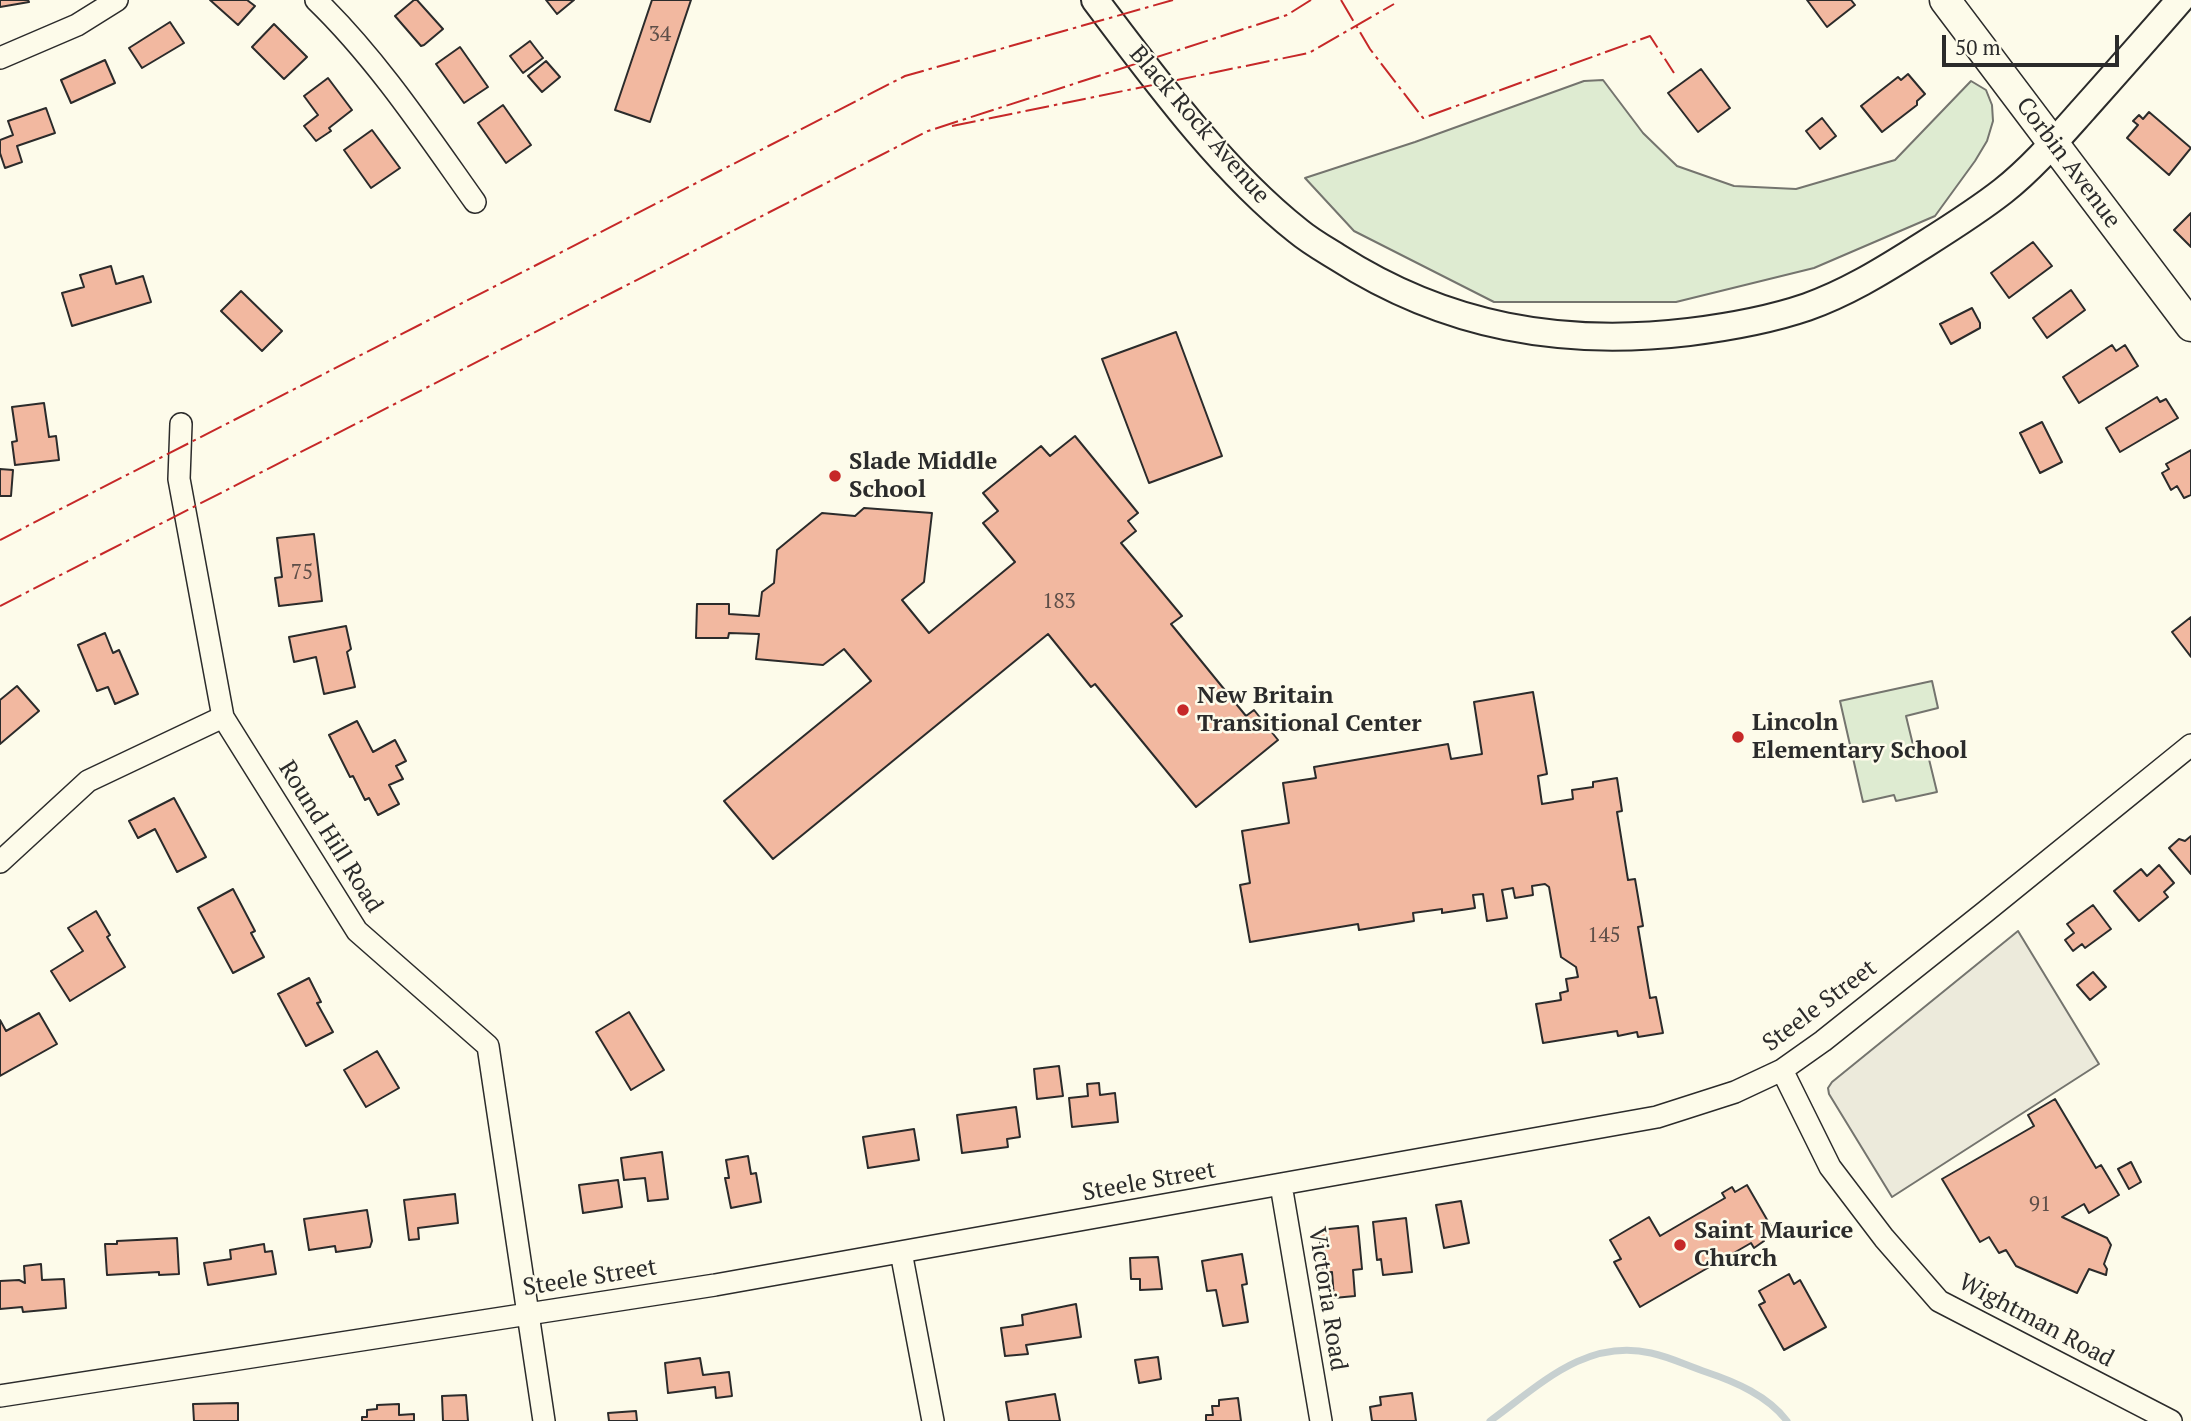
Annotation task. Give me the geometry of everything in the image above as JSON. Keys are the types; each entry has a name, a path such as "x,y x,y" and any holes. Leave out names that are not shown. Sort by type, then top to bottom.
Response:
{"main road":[{"name":"Corbin Avenue","path":"1945,0 2191,326"}],"street":[{"path":"0,58 77,25 117,0"},
{"path":"316,0 336,20 406,106 475,202"},
{"name":"Black Rock Avenue","path":"1095,0 1140,60 1231,170 1300,234 1366,276 1414,299 1471,319 1531,332 1578,337 1661,335 1727,327 1807,307 1860,285 1969,216 2013,182 2054,143 2180,0"},
{"name":"Round Hill Road","path":"181,424 178,479 223,717 357,931 488,1046 544,1421"},
{"path":"0,862 88,781 223,717"},
{"name":"Steele Street","path":"0,1396 715,1286 1657,1117 1726,1095 1782,1070 1823,1041 2191,745"},
{"name":"Wightman Road","path":"1782,1070 1830,1167 1884,1238 1939,1301 2171,1421"},
{"name":"Victoria Road","path":"1281,1185 1321,1421"},
{"path":"901,1252 933,1421"}],"green space":[{"path":"1603,80 1643,133 1677,166 1734,186 1796,189 1895,160 1971,81 1986,90 1992,105 1993,121 1987,141 1975,161 1935,216 1814,268 1676,302 1494,302 1354,231 1305,178 1415,142 1584,81"},
{"path":"1932,681 1938,708 1906,716 1915,753 1927,751 1937,792 1896,801 1894,795 1863,802 1840,701"}],"shaded area":[{"path":"2018,931 2099,1064 1892,1197 1829,1094 1828,1088"}],"building":[{"path":"0,0 28,0 29,2 0,7"},
{"path":"210,0 247,0 255,6 238,25"},
{"path":"417,0 443,29 421,46 395,16"},
{"path":"546,0 574,0 557,14"},
{"path":"652,0 691,0 650,122 615,110"},
{"path":"1807,0 1851,0 1855,5 1827,27"},
{"path":"170,22 184,43 142,68 129,48"},
{"path":"274,24 307,57 284,79 252,47"},
{"path":"530,41 543,58 523,73 510,56"},
{"path":"460,47 488,87 464,103 436,64"},
{"path":"105,60 115,83 71,103 61,80"},
{"path":"546,61 560,77 542,92 528,76"},
{"path":"1701,69 1730,108 1698,132 1668,93"},
{"path":"1908,74 1925,94 1917,101 1917,105 1882,132 1861,106 1898,77 1901,80"},
{"path":"328,78 352,110 329,128 331,131 316,141 304,126 318,115 304,96"},
{"path":"503,105 531,145 506,163 478,123"},
{"path":"46,108 55,133 17,146 22,162 5,168 0,153 0,140 13,135 8,121"},
{"path":"2149,112 2191,148 2169,175 2127,138 2138,125 2133,121 2139,115 2143,119"},
{"path":"1822,118 1836,136 1820,149 1806,131"},
{"path":"372,130 400,168 371,188 344,150"},
{"path":"2191,213 2191,247 2174,230"},
{"path":"2033,242 2052,266 2009,298 1991,273"},
{"path":"111,266 116,284 143,276 151,302 72,326 62,293 84,287 80,275"},
{"path":"2071,290 2085,310 2047,338 2033,318"},
{"path":"241,291 282,331 262,351 221,311"},
{"path":"1972,308 1980,328 1951,344 1940,324"},
{"path":"1176,332 1222,456 1149,483 1102,359"},
{"path":"2112,345 2116,351 2125,345 2138,366 2079,403 2063,377"},
{"path":"2157,397 2160,402 2166,399 2178,418 2120,452 2106,428"},
{"path":"44,403 49,437 56,436 59,460 15,465 12,442 17,441 12,407"},
{"path":"2042,422 2062,462 2040,473 2020,433"},
{"path":"1075,436 1138,513 1128,521 1136,531 1121,543 1182,616 1171,624 1246,716 1254,710 1278,740 1196,807 1095,684 1091,687 1048,634 773,859 724,801 871,681 844,649 823,665 756,659 759,634 729,633 728,638 696,638 697,604 729,604 729,614 759,616 762,592 774,583 777,550 822,513 855,516 864,508 932,513 924,582 902,600 929,633 1015,562 983,523 998,511 983,493 1041,446 1050,456"},
{"path":"2191,450 2191,495 2184,498 2177,486 2171,490 2162,473 2169,469 2166,464"},
{"path":"0,469 13,470 11,496 0,496"},
{"path":"314,534 322,601 279,606 275,578 282,577 277,538"},
{"path":"2191,617 2191,657 2172,632"},
{"path":"346,626 351,649 347,652 355,687 324,694 316,657 294,662 289,637"},
{"path":"105,633 113,653 119,650 138,694 115,704 108,687 97,691 78,645"},
{"path":"17,686 39,711 0,744 0,700"},
{"path":"1533,692 1547,774 1538,776 1542,804 1573,799 1572,790 1593,787 1593,782 1617,778 1622,811 1617,812 1628,880 1635,879 1643,926 1638,927 1650,998 1656,997 1663,1033 1638,1037 1637,1032 1618,1036 1617,1031 1543,1043 1536,1004 1561,1000 1560,993 1568,991 1566,979 1578,977 1576,967 1561,957 1549,887 1545,884 1532,886 1533,895 1515,898 1513,888 1502,890 1507,918 1487,921 1483,894 1473,895 1475,908 1442,913 1442,909 1413,913 1414,921 1359,930 1358,924 1250,942 1240,885 1250,883 1242,831 1289,823 1283,783 1316,778 1314,767 1448,744 1451,759 1482,754 1474,702"},
{"path":"357,721 373,752 395,740 406,761 396,766 403,779 389,785 399,804 378,815 369,798 365,800 353,776 350,777 329,735"},
{"path":"174,798 206,857 177,872 155,829 138,838 129,821"},
{"path":"2191,836 2191,874 2169,848 2179,839 2185,841"},
{"path":"2159,865 2174,883 2164,892 2168,897 2139,921 2114,891 2141,869 2147,876"},
{"path":"233,889 255,931 251,933 264,957 233,973 198,908"},
{"path":"2093,905 2111,929 2085,948 2082,944 2073,951 2065,940 2074,933 2067,924"},
{"path":"96,911 110,935 107,937 125,967 70,1001 51,971 83,951 68,928"},
{"path":"2093,972 2106,987 2090,1000 2077,985"},
{"path":"309,978 321,1002 317,1003 333,1032 306,1046 278,994"},
{"path":"629,1012 664,1070 631,1090 596,1032"},
{"path":"39,1013 57,1044 0,1076 0,1020 6,1031"},
{"path":"377,1051 399,1088 366,1107 344,1070"},
{"path":"1059,1066 1063,1096 1037,1099 1034,1069"},
{"path":"1099,1083 1100,1095 1115,1093 1118,1122 1072,1127 1069,1098 1088,1096 1087,1084"},
{"path":"2055,1099 2096,1168 2101,1165 2119,1195 2089,1213 2084,1204 2062,1217 2107,1238 2111,1245 2104,1264 2106,1275 2089,1269 2077,1293 2016,1266 2006,1250 1999,1253 1989,1237 1980,1242 1942,1179 2034,1126 2028,1115"},
{"path":"1016,1107 1020,1137 1007,1139 1008,1147 962,1153 957,1115"},
{"path":"914,1129 919,1160 868,1168 863,1137"},
{"path":"662,1152 668,1199 648,1201 645,1178 624,1180 621,1158"},
{"path":"748,1156 751,1174 756,1173 761,1202 731,1208 725,1178 729,1178 726,1160"},
{"path":"2131,1162 2141,1182 2129,1189 2118,1169"},
{"path":"618,1180 622,1207 583,1213 579,1185"},
{"name":"Saint Maurice Church","path":"1747,1185 1773,1230 1761,1237 1764,1241 1754,1248 1751,1243 1640,1307 1614,1262 1621,1259 1610,1240 1649,1217 1660,1236 1725,1198 1722,1193 1732,1187 1735,1192"},
{"path":"455,1194 458,1223 418,1228 419,1239 409,1240 404,1200"},
{"path":"1461,1201 1469,1243 1444,1248 1436,1205"},
{"path":"367,1210 372,1241 370,1247 336,1252 335,1246 309,1250 304,1219"},
{"path":"1406,1218 1412,1272 1383,1275 1381,1259 1377,1260 1373,1222"},
{"path":"1358,1226 1362,1269 1353,1270 1355,1296 1334,1298 1332,1272 1323,1273 1319,1230"},
{"path":"177,1238 179,1274 159,1275 159,1272 107,1275 105,1244"},
{"path":"264,1244 265,1252 272,1251 276,1274 208,1285 204,1263 231,1259 230,1250"},
{"path":"1242,1254 1247,1284 1242,1285 1248,1322 1223,1326 1216,1290 1207,1291 1202,1261"},
{"path":"1158,1257 1162,1289 1140,1290 1140,1279 1131,1279 1130,1258"},
{"path":"41,1264 42,1280 64,1279 66,1308 23,1312 22,1307 0,1309 0,1281 19,1280 25,1283 24,1266"},
{"path":"1789,1274 1794,1284 1800,1280 1826,1327 1784,1350 1759,1305 1765,1302 1759,1291"},
{"path":"1076,1304 1081,1337 1026,1345 1028,1354 1005,1356 1001,1328 1023,1325 1022,1315"},
{"path":"1158,1357 1161,1379 1139,1383 1135,1360"},
{"path":"700,1358 703,1375 729,1372 732,1396 716,1398 715,1387 668,1393 665,1363"},
{"path":"1412,1393 1416,1421 1372,1421 1370,1407 1381,1405 1380,1397"},
{"path":"1055,1394 1060,1421 1009,1421 1006,1402"},
{"path":"466,1395 468,1421 443,1421 442,1396"},
{"path":"1238,1398 1241,1421 1206,1421 1206,1415 1213,1415 1212,1406 1219,1406 1219,1400"},
{"path":"238,1403 238,1421 194,1421 193,1404"},
{"path":"399,1404 399,1415 414,1414 414,1421 362,1421 362,1417 367,1417 367,1410 377,1409 377,1405"},
{"path":"636,1411 637,1421 609,1421 608,1413"}],"waterway":[{"path":"1490,1421 1564,1368 1605,1352 1627,1350 1672,1359 1729,1380 1771,1404 1787,1421"}],"power":[{"path":"0,540 905,76 1173,0"},
{"path":"0,606 928,131 1287,15 1311,0"},
{"path":"1341,0 1370,49 1423,118 1650,36 1674,73"},
{"path":"952,126 1309,53 1394,4"}],"place":[{"name":"Slade Middle School","path":"835,476"},
{"name":"New Britain Transitional Center","path":"1183,710"},
{"name":"Lincoln Elementary School","path":"1738,737"},
{"name":"Saint Maurice Church","path":"1680,1245"}]}
